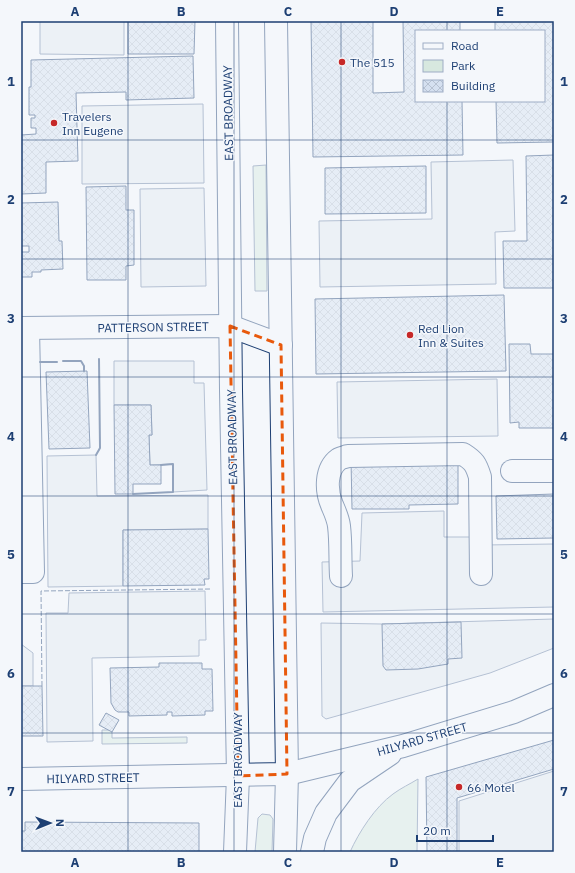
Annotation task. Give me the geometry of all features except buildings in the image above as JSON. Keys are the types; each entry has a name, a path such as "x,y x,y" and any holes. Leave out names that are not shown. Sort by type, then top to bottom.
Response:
{"main road":[{"name":"EAST BROADWAY","path":"227,21 230,326 238,776 235,852"},
{"path":"276,21 287,774 285,852"},
{"name":"PATTERSON STREET","path":"24,328 230,326 281,345"},
{"path":"24,328 27,572"},
{"path":"340,576 339,526 330,498 327,480 331,468 339,459 348,456 463,454 472,459 477,466 480,477 481,574"},
{"path":"512,471 554,471"},
{"name":"HILYARD STREET","path":"21,779 287,774 403,746 514,712 554,695"},
{"path":"312,852 315,838 326,813 350,781 403,746"}],"highlighted area":[{"path":"230,326 281,345 287,774 238,776"}],"green space":[{"path":"266,165 267,291 255,291 253,166"},
{"path":"102,730 110,730 112,732 112,738 187,737 187,743 102,744"},
{"path":"418,779 417,852 350,852 363,828 386,799"},
{"path":"262,814 270,815 273,819 272,852 255,852 258,818"}],"shaded area":[{"path":"40,21 124,21 124,55 40,54"},
{"path":"203,104 204,183 82,184 82,106"},
{"path":"513,160 515,231 495,232 496,284 320,287 319,221 432,219 431,162"},
{"path":"204,188 206,286 141,287 140,189"},
{"path":"114,361 194,361 194,383 204,383 207,490 173,492 173,464 150,465 149,435 152,435 151,405 114,405"},
{"path":"497,379 498,436 338,438 337,382"},
{"path":"96,455 97,496 208,495 208,529 123,530 123,586 48,587 47,456"},
{"path":"444,511 444,537 484,537 484,545 554,544 554,607 323,612 322,562 360,561 362,513"},
{"path":"205,591 206,640 199,640 199,656 92,658 93,741 47,742 46,613 68,613 69,593"},
{"path":"554,619 554,648 490,673 326,719 322,716 321,623 382,624"},
{"path":"21,644 33,653 33,686 21,686"},
{"path":"554,771 554,852 459,852 459,801"}],"fence":[{"path":"42,686 41,591 211,589"}],"wall":[{"path":"96,455 100,448 99,359"},
{"path":"63,361 81,361 84,366 84,371"},
{"path":"40,362 57,362"},
{"path":"133,494 173,492 173,464 161,465"}],"place":[{"name":"The 515","path":"342,62"},
{"name":"Travelers Inn Eugene","path":"54,123"},
{"name":"Red Lion Inn & Suites","path":"410,335"},
{"name":"66 Motel","path":"459,787"}]}
